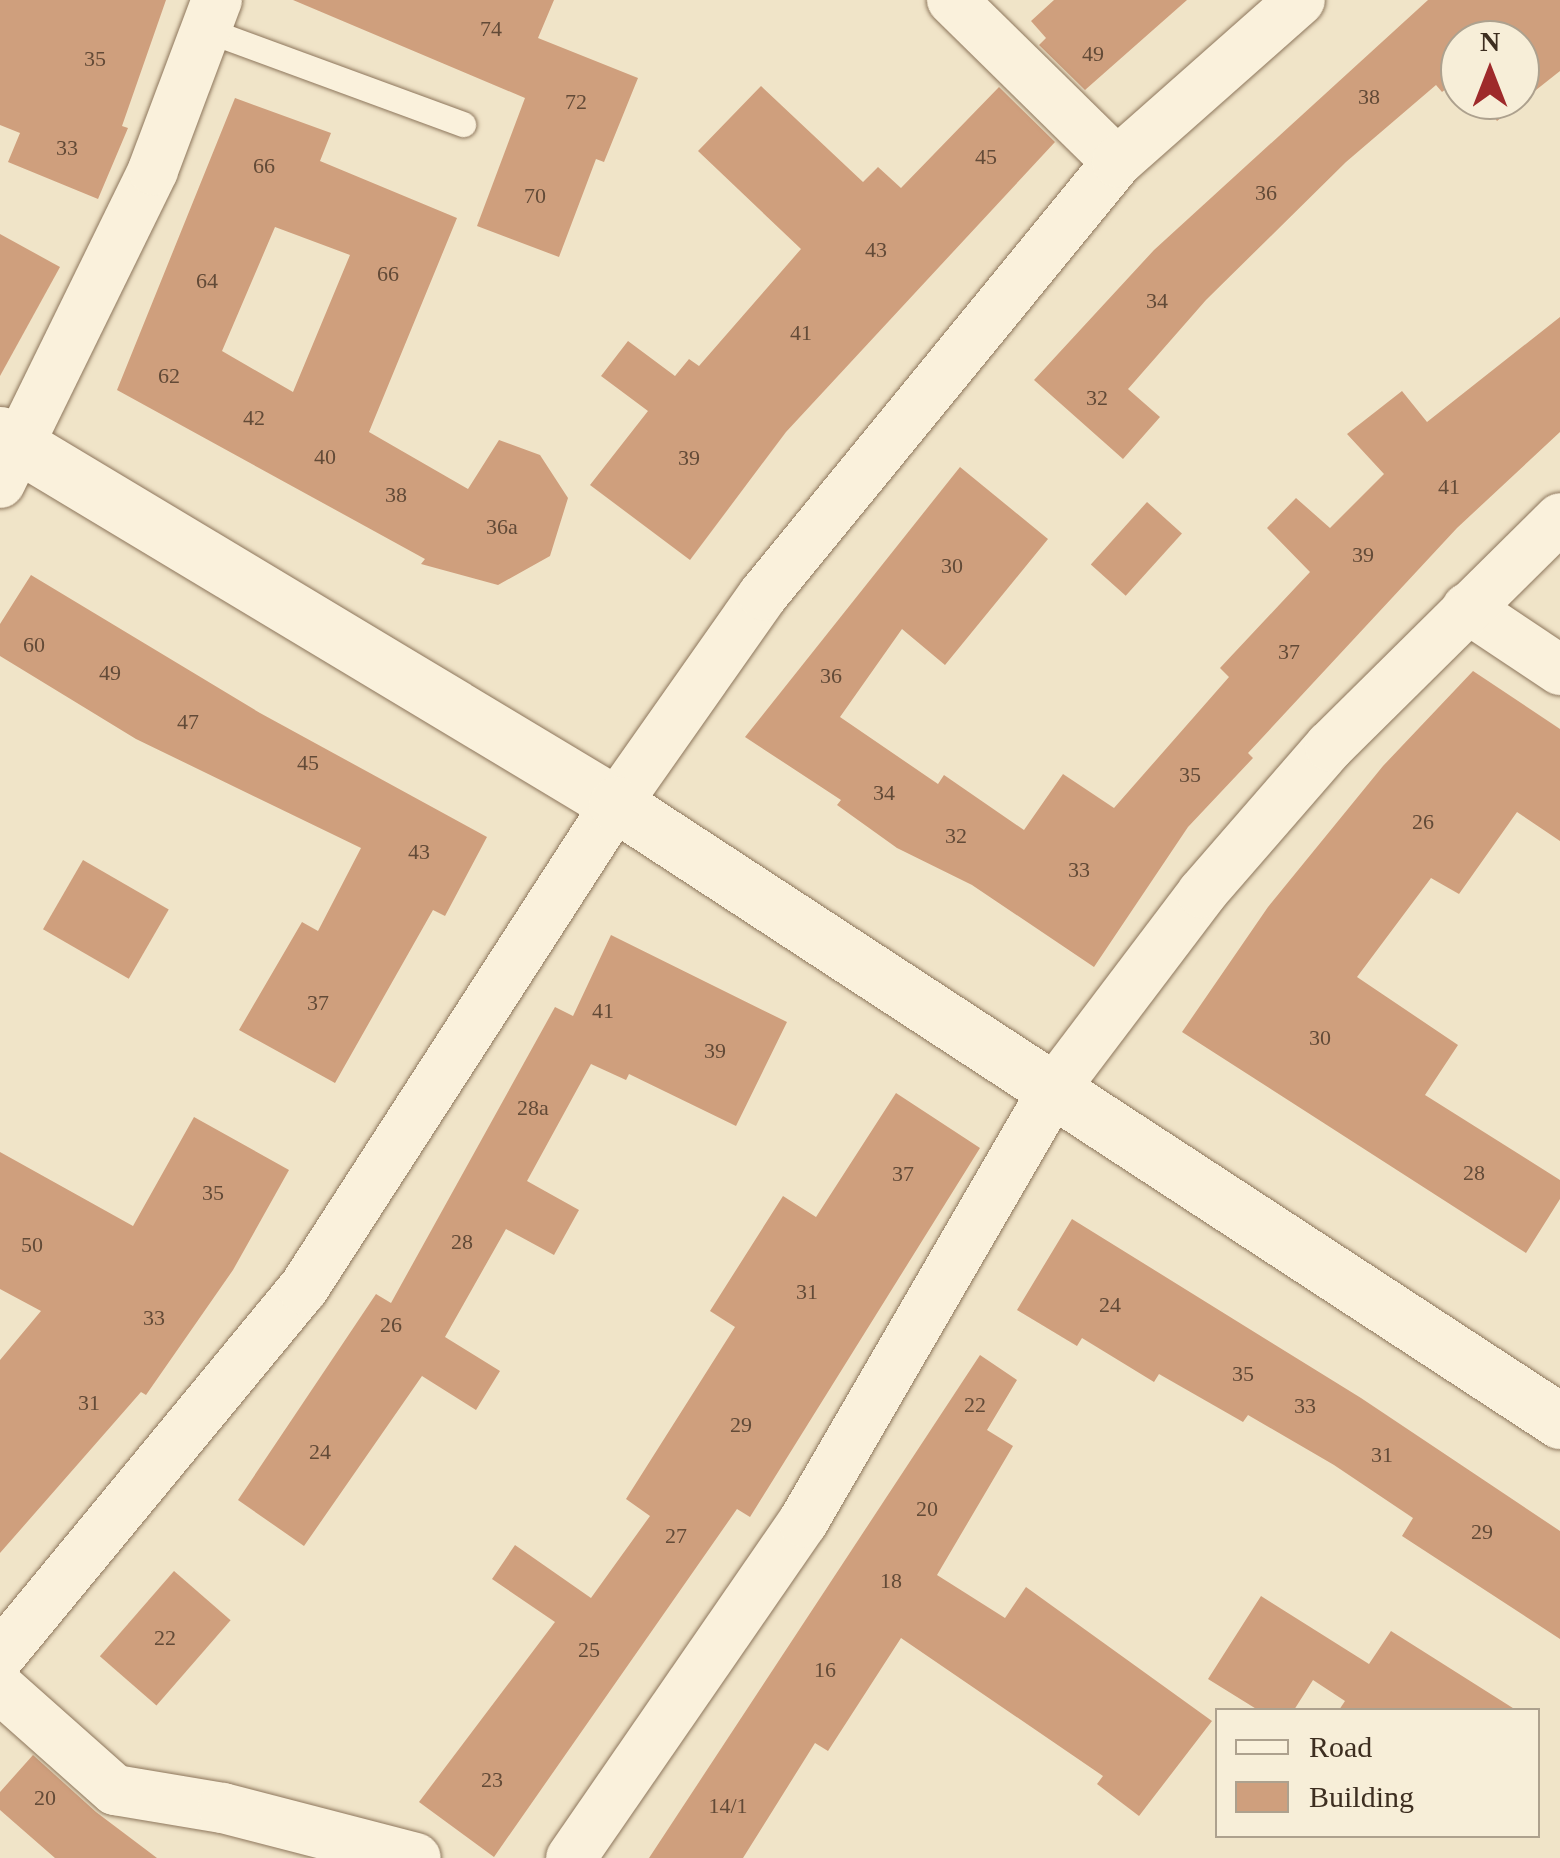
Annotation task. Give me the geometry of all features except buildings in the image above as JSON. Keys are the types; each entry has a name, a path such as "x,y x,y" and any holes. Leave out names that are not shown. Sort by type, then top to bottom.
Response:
{"street":[{"path":"952,0 1117,162"},
{"path":"0,1656 304,1289 616,804 764,595 1117,162 1300,0"},
{"path":"212,15 153,170 8,455 616,804 1560,1420"},
{"path":"572,1858 802,1522 1054,1089 1202,894 1330,746 1560,518"},
{"path":"1468,608 1560,670"},
{"path":"0,1688 115,1790 223,1808 416,1858"}],"lane":[{"path":"212,15 462,124"}]}
